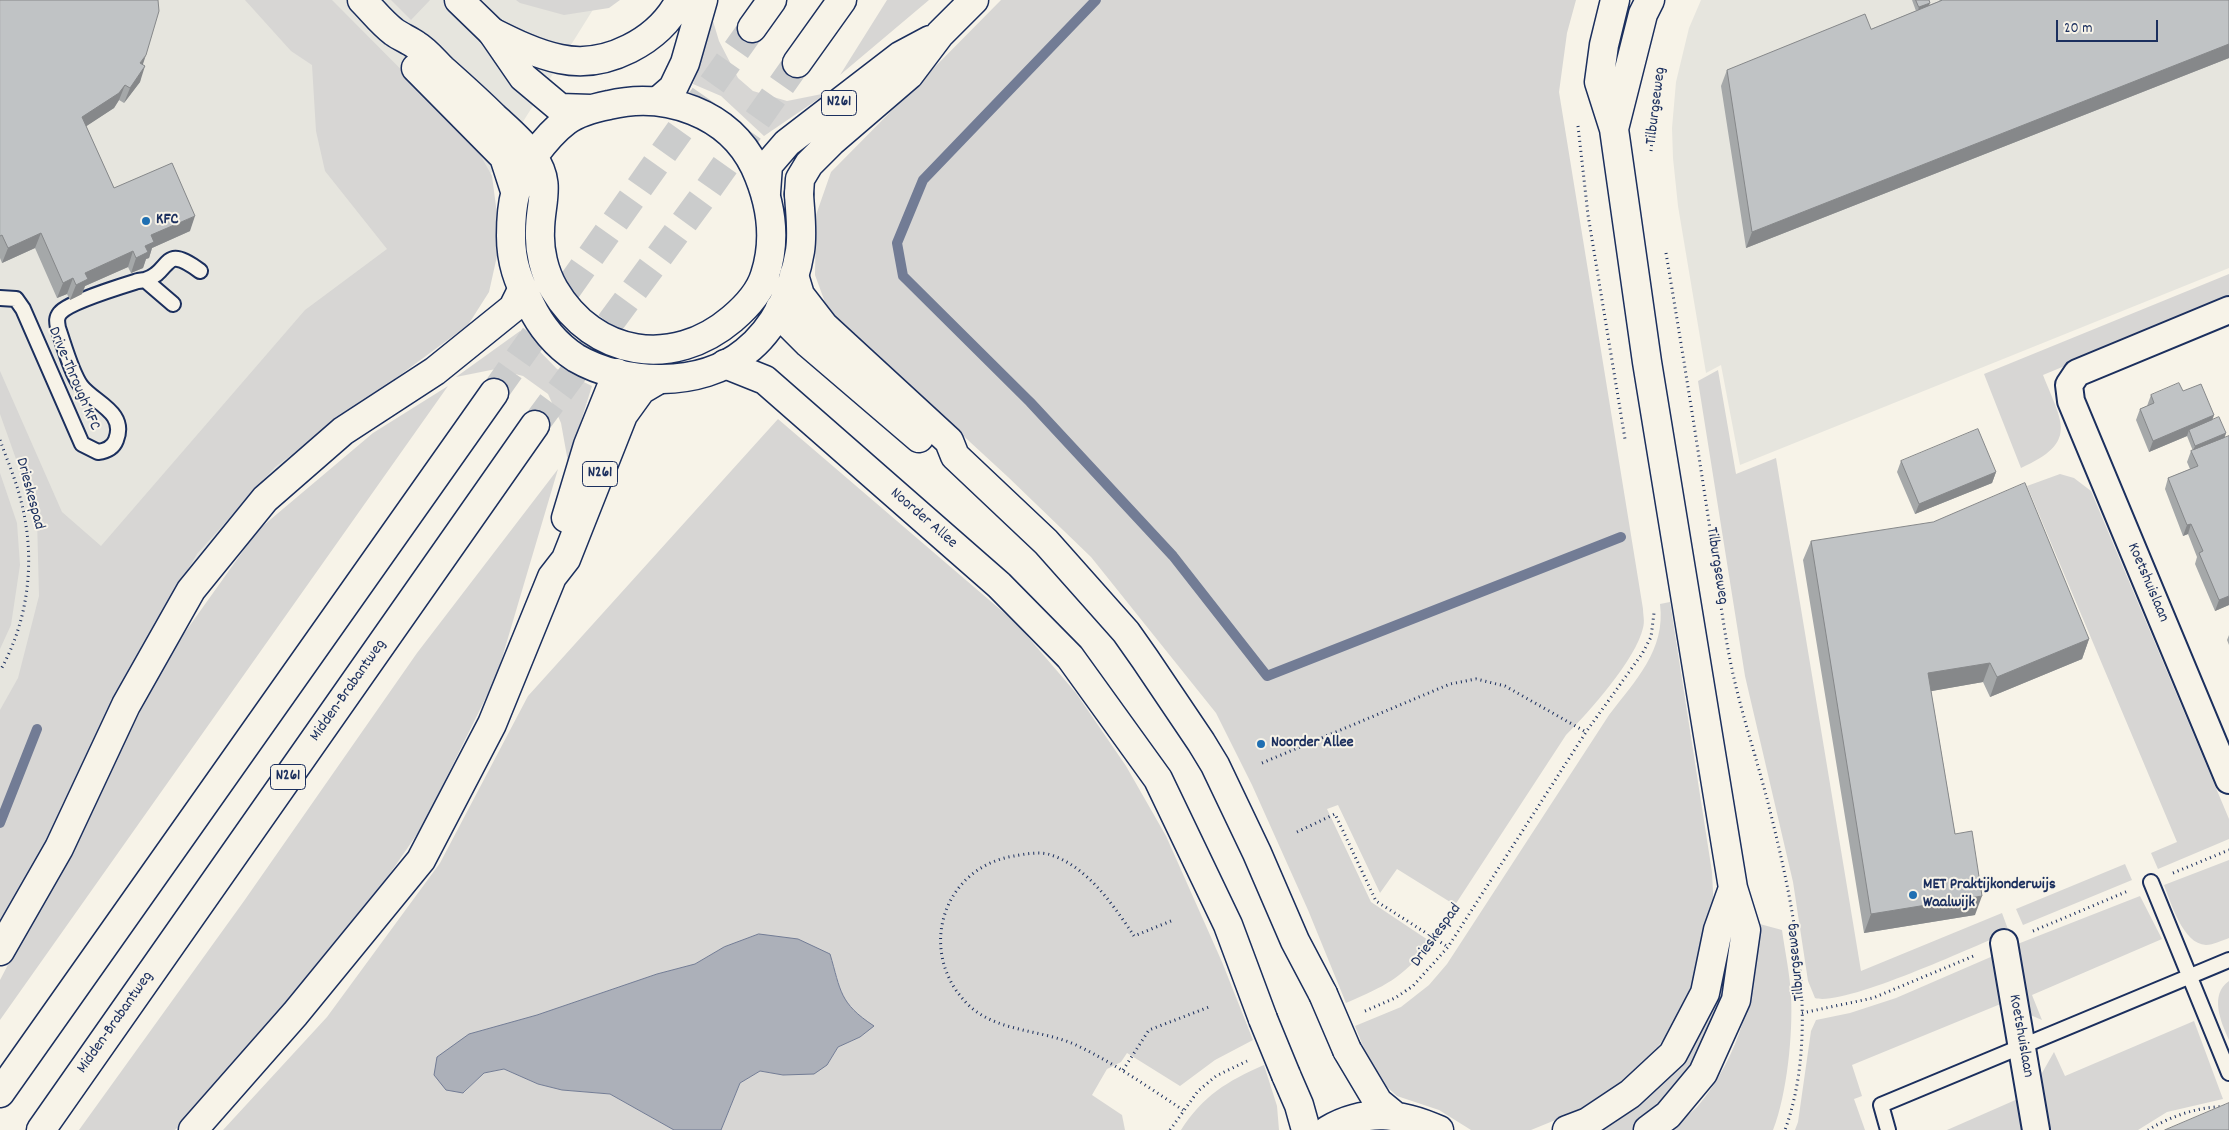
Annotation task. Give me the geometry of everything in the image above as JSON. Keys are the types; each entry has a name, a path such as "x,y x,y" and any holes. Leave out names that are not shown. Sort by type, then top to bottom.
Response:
{"main road":[{"path":"362,0 395,33 417,45 498,120 533,156 545,185 540,230 541,251 554,289 569,310 598,334 629,348 648,350 681,348 702,340 738,314 752,298 764,279 772,252 771,220 766,193 744,147 730,133 700,113 676,104 646,99 618,102 591,109 568,120 549,137 533,156 519,178 515,191 511,251 514,272 522,290 539,320 550,335 565,349 593,366 644,379 658,380 693,376 725,364 744,353 755,343 780,308 794,275"},
{"path":"459,0 492,32 523,77 560,108 591,109"},
{"path":"492,32 529,50 559,59 575,62 592,60 639,44 653,35 667,20 680,0"},
{"path":"658,101 673,88 685,63 703,0"},
{"path":"752,28 772,0"},
{"path":"797,63 842,0"},
{"name":"N261","path":"794,275 800,250 800,179 809,164 830,142 909,75 940,34 974,0"},
{"name":"Tilburgseweg","path":"1615,0 1604,45 1599,82 1614,129 1647,362 1733,888 1746,930 1736,1000 1704,1073 1668,1115 1648,1130"},
{"name":"Tilburgseweg","path":"1614,129 1643,14 1650,0"},
{"path":"395,33 404,56 504,157 515,191"},
{"name":"N261","path":"766,193 768,165 787,143 900,56 940,34"},
{"path":"794,275 800,295 824,326 949,441 955,456 1046,542 1126,632 1215,765 1296,941 1324,994 1347,1050 1378,1102 1395,1116"},
{"path":"764,279 786,321 808,343 938,453 955,456"},
{"path":"0,951 59,848 126,705 191,590 265,499 343,431 435,371 513,308 522,290"},
{"path":"617,373 629,361 648,350"},
{"name":"Noorder Allee","path":"725,364 765,380 999,585 1070,658 1158,779 1228,925 1263,1019 1299,1105 1306,1130"},
{"name":"N261","path":"552,577 552,555 588,445 617,373"},
{"name":"N261","path":"193,1130 295,1014 421,860 492,724 552,577 566,559 623,415 641,390 658,380"},
{"path":"0,1093 494,393"},
{"name":"Midden-Brabantweg","path":"41,1130 535,425"},
{"name":"Tilburgseweg","path":"1567,1130 1588,1122 1630,1094 1673,1054 1705,993 1718,930 1733,888"},
{"path":"1328,1130 1358,1117 1376,1114 1421,1122 1439,1130"}],"street":[{"name":"Koetshuislaan","path":"2229,310 2077,373 2069,385 2071,401 2229,780"},
{"name":"Koetshuislaan","path":"2004,943 2036,1130"}],"lane":[{"path":"145,280 153,278 169,261 177,258 186,260 200,271"},
{"name":"Drive-Through KFC","path":"0,298 16,299 24,309 82,444 90,450 104,451 116,441 117,424 115,418 110,410 81,386 57,320 59,314 71,305 138,280 145,280"},
{"path":"145,280 172,304"},
{"path":"2151,882 2229,1073"},
{"path":"1888,1130 1881,1105 2229,960"}],"path":[{"name":"Tilburgseweg","path":"1651,154 1656,99"},
{"path":"1577,122 1588,215 1625,440"},
{"name":"Tilburgseweg","path":"1666,251 1733,674 1786,881 1798,958 1802,1013 1800,1063 1792,1110 1784,1130"},
{"name":"Drieskespad","path":"0,440 21,501 29,545 28,582 22,618 11,652 0,671"},
{"path":"1262,763 1450,684 1476,679 1505,686 1586,732 1642,654 1650,637 1654,614 1652,605"},
{"name":"Drieskespad","path":"1361,1013 1395,998 1413,986 1448,947 1586,732"},
{"path":"1297,832 1335,814 1376,901 1448,947"},
{"path":"1172,921 1134,936 1106,898 1078,869 1050,855 1027,854 1000,858 980,867 960,884 945,911 940,938 946,974 962,999 988,1020 1074,1044 1123,1070 1183,1110"},
{"path":"1123,1070 1148,1030 1209,1007"},
{"path":"1170,1130 1198,1091 1216,1076 1256,1056"},
{"path":"2148,1130 2160,1122 2179,1115 2229,1106"}],"shaded area":[{"path":"0,0 599,0 441,253 0,887"},
{"path":"245,0 332,0 473,142 492,176 497,214 497,256 489,292 468,325 275,467 197,554 135,660 41,852 0,922 0,710 18,678 39,596 37,518 0,414 0,371 62,512 101,546 305,310 387,249 325,171 316,131 312,65 291,51"},
{"path":"391,0 430,0 411,20"},
{"path":"516,0 620,0 609,8 564,15 520,3"},
{"path":"887,0 929,0 840,75"},
{"path":"1001,0 1576,0 1567,33 1559,92 1643,609 1643,628 1639,641 1622,669 1599,699 1566,735 1455,905 1397,869 1380,893 1338,805 1327,809 1371,902 1428,940 1429,945 1401,974 1371,992 1346,1003 1308,910 1252,785 1216,713 1091,557 1008,477 843,325 826,305 815,275 816,215 831,172"},
{"path":"1701,0 2229,0 2229,268 1740,465 1721,365 1706,373 1678,206 1673,158 1672,128 1676,82 1689,28"},
{"path":"713,21 719,41 738,78 753,91 787,101 827,93 764,136 721,96 693,84"},
{"path":"2229,274 2229,298 2043,375 2056,406 2061,430 2058,440 2052,449 2039,459 2021,468 1984,374"},
{"path":"520,331 557,369 592,386 568,462 561,423 548,394 523,376 496,369 456,377"},
{"path":"1718,370 1736,474 1776,458 1861,971 2002,913 2009,932 1910,974 1880,985 1830,998 1815,998 1808,981 1793,882 1745,676 1698,381"},
{"path":"448,386 0,1020 0,980 173,649 258,530 373,433"},
{"path":"778,419 1016,623 1076,693 1126,766 1166,836 1222,962 1253,1040 1215,1060 1180,1086 1127,1053 1121,1062 1107,1069 1092,1095 1122,1115 1125,1130 721,1130 740,1083 760,1071 783,1075 827,1065 838,1047 860,1037 873,1026 858,1015 843,999 830,954 724,947 695,964 657,974 537,1015 469,1034 464,1093 484,1073 504,1069 538,1084 562,1090 610,1094 674,1130 223,1130 327,1017 440,863 528,696"},
{"path":"558,469 497,675 422,827 333,956 215,1089 175,1130 79,1130 244,901 417,653"},
{"path":"0,473 17,523 20,565 11,625 0,649"},
{"path":"2060,474 2074,478 2091,491 2229,819 2229,839 2158,869 2151,853 2177,842 2027,486"},
{"path":"1670,602 1712,872 1714,912 1707,955 1679,1020 1649,1058 1617,1088 1580,1110 1531,1130 1471,1130 1439,1110 1397,1096 1375,1076 1355,1026 1401,1007 1429,985 1447,964 1609,715 1638,677 1653,650 1658,636 1661,621 1660,604"},
{"path":"2229,860 2229,938 2209,945 2198,943 2184,930 2174,912 2164,885"},
{"path":"2125,864 2132,880 2023,925 2016,909"},
{"path":"2140,896 2162,939 2032,995 2042,1020 2028,1014 2015,945"},
{"path":"1756,923 1782,930 1789,971 1791,1028 1788,1064 1782,1099 1773,1130 1671,1130 1697,1107 1712,1087 1725,1066 1735,1044 1750,997 1756,948"},
{"path":"1730,930 1736,931 1721,1009 1697,1064 1656,1113 1632,1130 1588,1130 1631,1104"},
{"path":"759,934 798,939 830,954 843,995 854,1010 874,1026 860,1037 838,1047 827,1065 814,1074 783,1075 760,1071 740,1083 721,1130 674,1130 610,1094 562,1090 538,1084 504,1069 484,1073 463,1093 446,1090 434,1075 437,1057 469,1034 537,1015 657,974 695,964 724,947"},
{"path":"1993,956 2003,1003 1852,1065 1862,1096 1854,1099 1865,1130 1795,1130 1798,1122 1811,1031 1816,1020 1850,1013 1896,998"},
{"path":"2229,981 2229,1040 2220,1017 2218,1001 2219,994"},
{"path":"2194,1021 2223,1099 2167,1112 2138,1130 2048,1130 2041,1083 2042,1073 2054,1052 2065,1076"},
{"path":"1264,1065 1277,1106 1279,1130 1181,1130 1198,1108 1217,1091 1239,1077"},
{"path":"2020,1098 2025,1130 1947,1130"}],"building":[{"path":"0,0 158,0 159,11 146,55 140,63 145,66 130,88 125,85 119,93 82,117 114,188 172,163 195,216 151,235 154,242 145,246 148,252 136,258 133,251 85,273 88,279 76,285 73,278 63,283 41,233 8,248 2,235 0,236"},
{"path":"1916,0 1929,0 1930,3 1919,7"},
{"path":"1943,0 2229,0 2229,44 1752,232 1727,70 1865,14 1871,29"},
{"path":"2179,383 2183,391 2201,384 2214,415 2153,441 2140,409 2154,403 2151,395"},
{"path":"2219,417 2226,433 2195,446 2189,430"},
{"path":"1978,429 1996,472 1919,504 1901,461"},
{"path":"2229,436 2229,596 2219,600 2199,553 2203,551 2191,524 2187,525 2168,478 2198,466 2191,451"},
{"path":"2025,483 2089,639 1997,677 1990,663 1928,673 1955,834 1972,831 1982,896 1871,914 1811,541 1933,522"},
{"path":"2229,1103 2229,1130 2165,1130"}],"waterway":[{"path":"1096,0 923,180 897,243 903,276 1030,402 1173,556 1267,676 1621,537"},
{"path":"0,823 37,729"}],"tunnel":[{"path":"494,393 752,28"},
{"path":"535,425 702,198 797,63"}],"place":[{"name":"KFC","path":"146,221"},
{"name":"Noorder Allee","path":"1261,744"},
{"name":"MET Praktijkonderwijs Waalwijk","path":"1913,895"}]}
